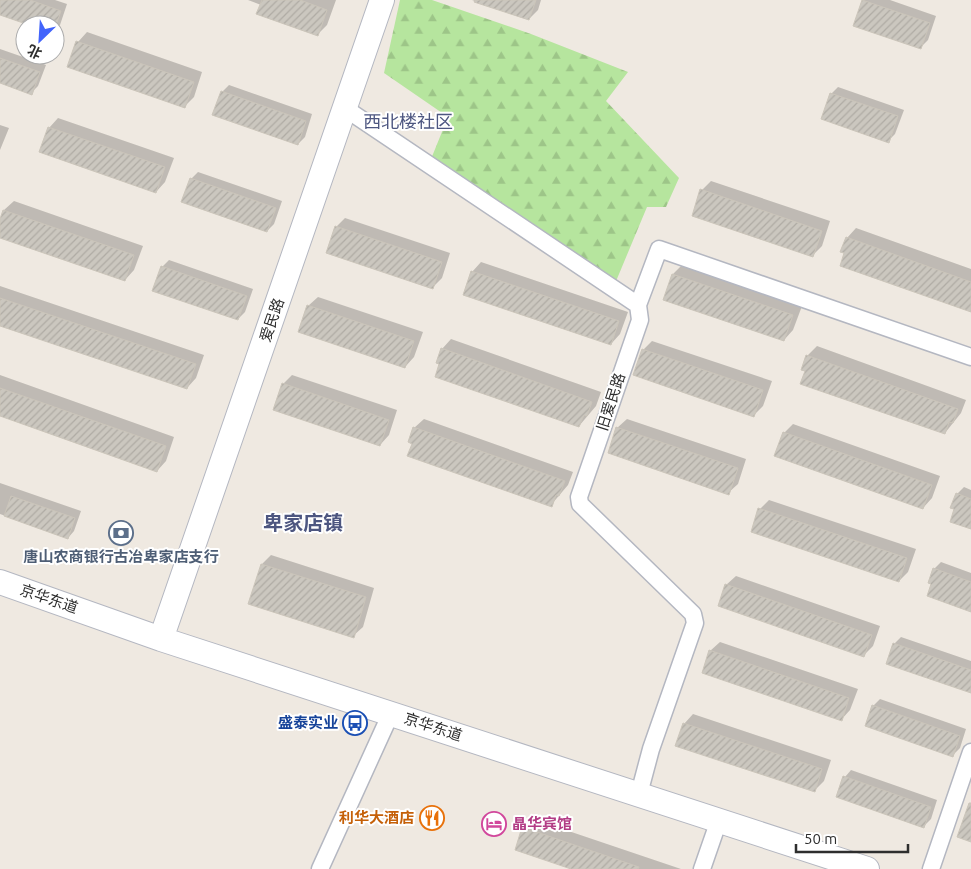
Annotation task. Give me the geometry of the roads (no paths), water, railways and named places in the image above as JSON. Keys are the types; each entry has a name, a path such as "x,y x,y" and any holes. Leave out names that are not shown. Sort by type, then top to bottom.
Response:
{"main road":[{"name":"爱民路","path":"161,639 346,109 382,0"},
{"name":"京华东道","path":"0,582 161,639 867,869"}],"street":[{"path":"346,109 638,304"},
{"name":"旧爱民路","path":"639,794 651,749 695,624 694,614 580,504 579,497 640,320 638,304 659,249 971,356"},
{"path":"320,869 391,713"},
{"path":"931,869 971,752"},
{"path":"702,869 719,820"}],"place":[{"name":"唐山农商银行古冶卑家店支行","path":"121,533"},
{"name":"盛泰实业","path":"355,723"},
{"name":"利华大酒店","path":"432,818"},
{"name":"晶华宾馆","path":"494,824"}],"district":[{"name":"西北楼社区","path":"408,122"},
{"name":"卑家店镇","path":"303,523"}]}
